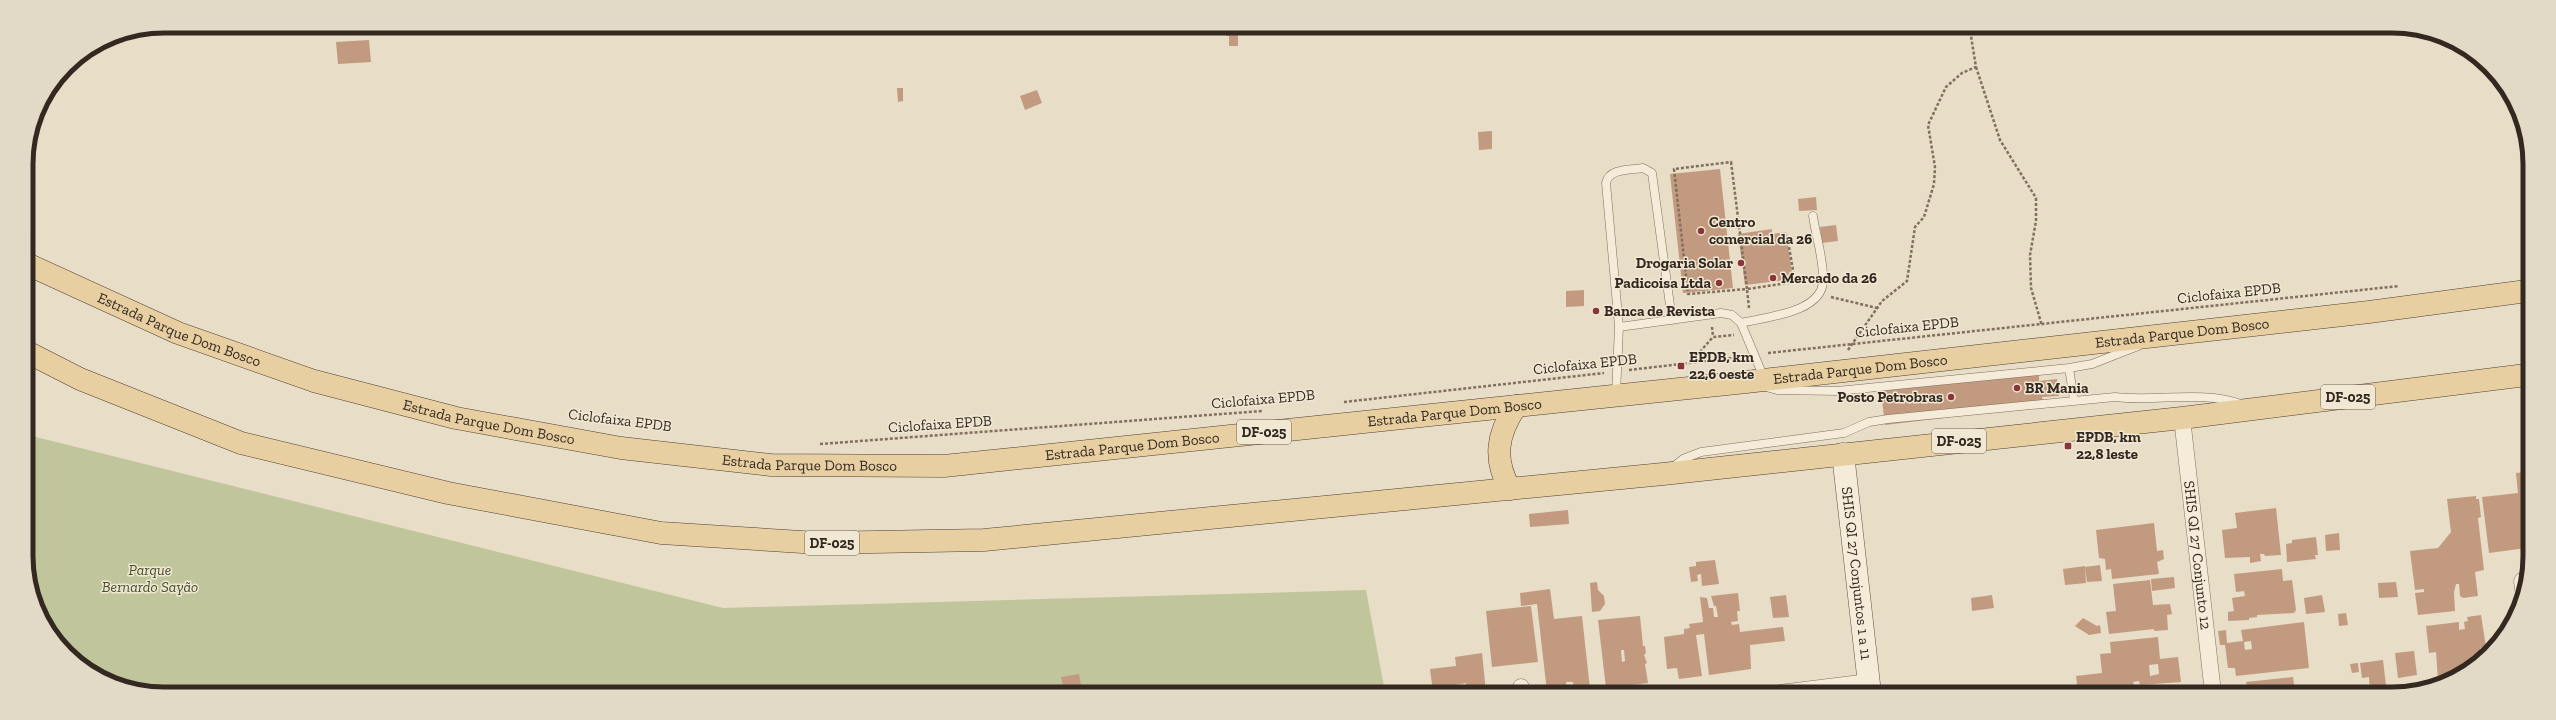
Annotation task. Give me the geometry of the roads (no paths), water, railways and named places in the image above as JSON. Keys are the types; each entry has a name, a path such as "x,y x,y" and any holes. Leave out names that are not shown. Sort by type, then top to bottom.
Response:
{"main road":[{"name":"Estrada Parque Dom Bosco","path":"33,267 178,333 314,381 456,418 621,448 771,465 944,466 1755,381 2369,312 2523,292"},
{"name":"DF-025","path":"33,355 80,379 241,443 448,493 661,533 818,543 984,540 1663,474 2182,418 2523,375"},
{"path":"1510,489 1501,473 1499,456 1506,421 1516,406"}],"street":[{"name":"SHIS QI 27 Conjunto 12","path":"2182,418 2212,687"},
{"name":"SHIS QI 27 Conjuntos 1 a 11","path":"1843,454 1869,687"}],"lane":[{"path":"1616,395 1619,327 1606,182 1607,177 1612,172 1643,168 1652,174 1672,320"},
{"path":"1741,323 1793,311 1808,305 1820,295 1823,281 1813,216"},
{"path":"1619,327 1721,312 1732,316 1741,323 1754,355 1755,381 1777,390 1837,391 2069,368 2092,364 2115,357 2160,335"},
{"path":"2069,368 2074,400"},
{"path":"1663,474 1683,459 1701,452 1844,433 1869,422 1888,418 2074,400 2198,396 2224,398 2254,409"}],"place":[{"name":"Centro comercial da 26","path":"1701,231"},
{"name":"Drogaria Solar","path":"1741,263"},
{"name":"Mercado da 26","path":"1773,278"},
{"name":"Padicoisa Ltda","path":"1719,283"},
{"name":"Banca de Revista","path":"1596,311"},
{"name":"EPDB, km 22,6 oeste","path":"1681,366"},
{"name":"BR Mania","path":"2017,388"},
{"name":"Posto Petrobras","path":"1951,397"},
{"name":"EPDB, km 22,8 leste","path":"2068,446"}],"park label":[{"name":"Parque Bernardo Sayão","path":"150,578"}]}
